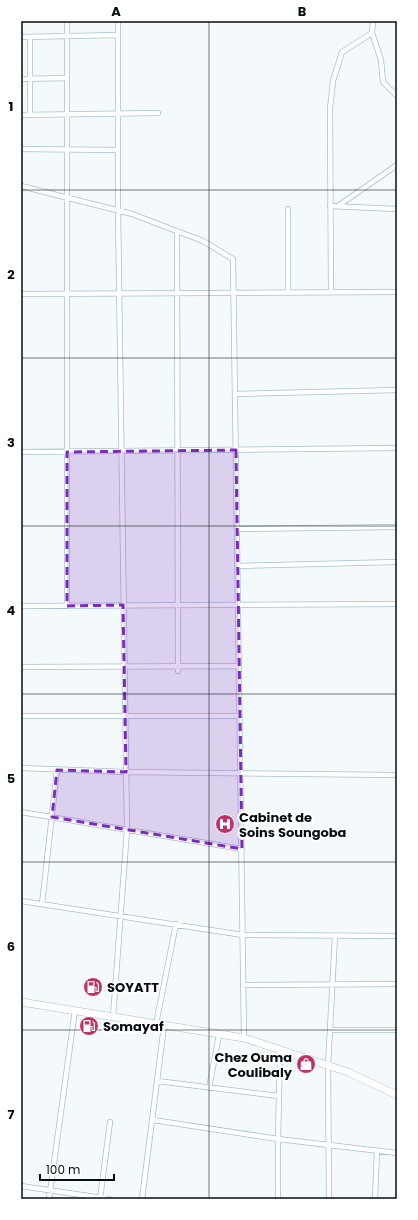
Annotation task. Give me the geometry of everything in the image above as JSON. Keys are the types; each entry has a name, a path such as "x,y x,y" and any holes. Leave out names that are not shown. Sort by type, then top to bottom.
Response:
{"main road":[{"path":"21,1002 244,1038 348,1072 397,1094"}],"street":[{"path":"66,21 67,606"},
{"path":"113,1017 127,830 118,210 118,21"},
{"path":"373,21 372,33 381,60 383,82 397,96"},
{"path":"331,292 330,109 333,81 342,52 372,33"},
{"path":"21,37 118,35"},
{"path":"30,37 30,115"},
{"path":"21,79 67,78"},
{"path":"21,115 158,113"},
{"path":"21,150 118,150"},
{"path":"338,206 397,165"},
{"path":"21,186 67,196 118,210 177,230 203,241 233,259 244,1038"},
{"path":"330,206 397,209"},
{"path":"288,209 288,292"},
{"path":"177,230 178,669"},
{"path":"21,294 397,292"},
{"path":"235,394 397,390"},
{"path":"21,452 397,448"},
{"path":"237,529 397,527"},
{"path":"238,566 397,562"},
{"path":"21,606 397,604"},
{"path":"21,667 124,666 178,669 239,666"},
{"path":"21,716 240,716"},
{"path":"21,768 240,774 397,774"},
{"path":"42,904 57,770"},
{"path":"21,812 242,849"},
{"path":"21,900 243,935 397,936"},
{"path":"142,1199 153,1120 160,1025 176,924"},
{"path":"329,1199 328,1066 335,936"},
{"path":"244,985 397,984"},
{"path":"50,1199 75,1010"},
{"path":"330,1030 397,1030"},
{"path":"209,1088 219,1034"},
{"path":"278,1199 280,1050"},
{"path":"157,1081 279,1096"},
{"path":"153,1120 278,1139 397,1153"},
{"path":"100,1198 110,1122"},
{"path":"375,1199 377,1151"},
{"path":"21,1186 109,1199"}],"highlighted area":[{"path":"236,450 242,849 52,817 57,770 126,772 123,605 67,606 67,452"}],"place":[{"name":"Cabinet de Soins Soungoba","path":"225,824"},
{"name":"SOYATT","path":"93,987"},
{"name":"Somayaf","path":"89,1026"},
{"name":"Chez Ouma Coulibaly","path":"306,1064"}]}
